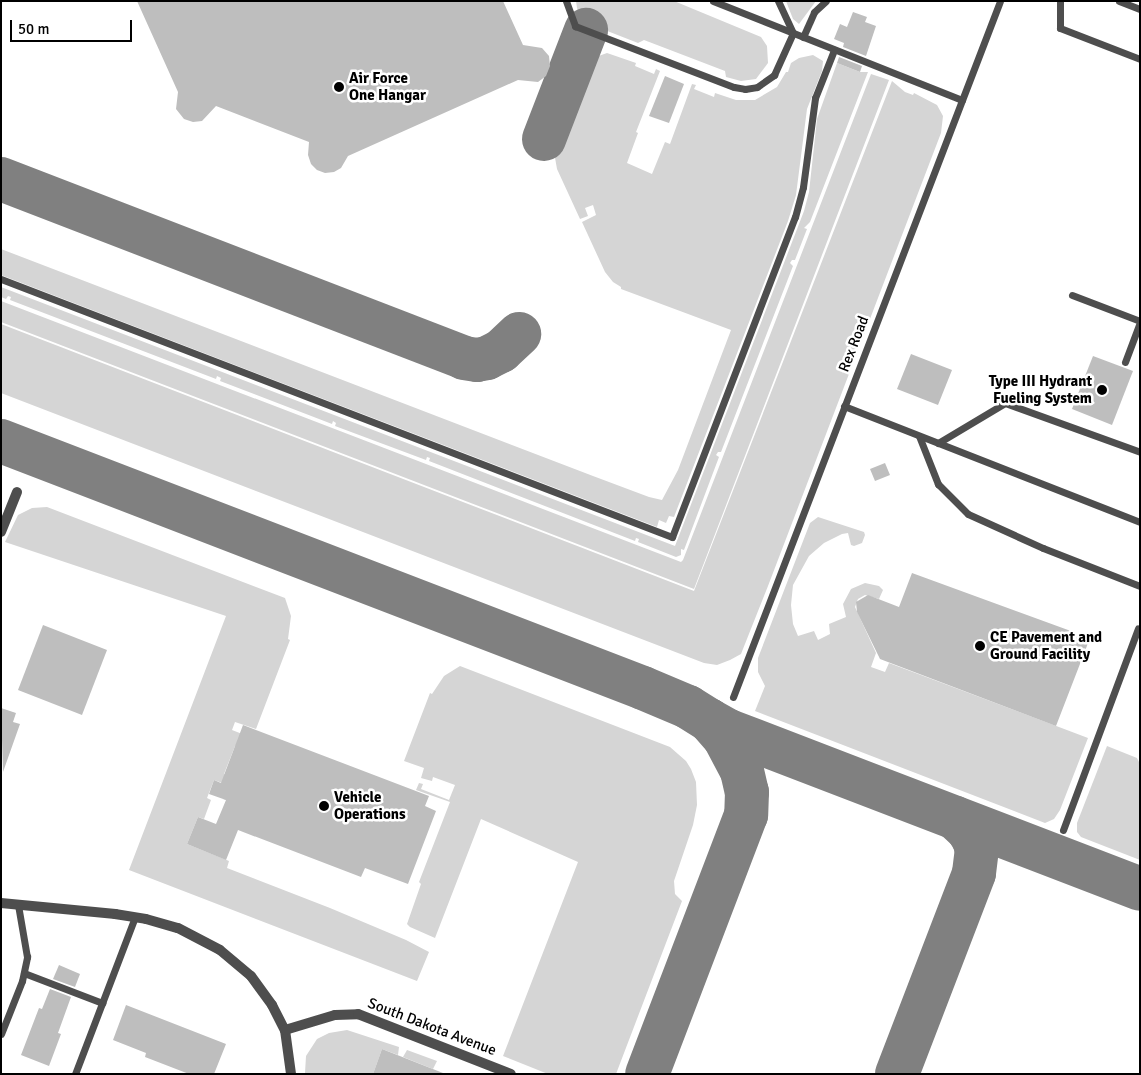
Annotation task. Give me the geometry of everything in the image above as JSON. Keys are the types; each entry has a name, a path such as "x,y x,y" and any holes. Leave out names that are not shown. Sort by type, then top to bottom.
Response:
{"street":[{"path":"1,532 17,492"},
{"path":"1,903 134,917 178,928 220,950 251,976 262,990 285,1030 291,1074"},
{"name":"South Dakota Avenue","path":"285,1030 335,1014 358,1014 510,1074"}],"lane":[{"path":"566,1 575,26 734,87 745,88 757,87 774,75 781,64 793,33 778,1"},
{"path":"713,1 962,100"},
{"path":"803,37 814,12 826,1"},
{"name":"Rex Road","path":"733,697 1000,1"},
{"path":"1060,1 1060,28 1140,59"},
{"path":"1119,1 1140,9"},
{"path":"1,279 672,537 795,217 803,187 815,98 834,50"},
{"path":"1072,295 1140,322 1124,362"},
{"path":"938,443 1005,402 1140,452"},
{"path":"844,406 1140,522"},
{"path":"919,436 938,484 968,514 1043,548 1140,586"},
{"path":"1062,830 1138,628"},
{"path":"1,1034 24,973 27,956 18,905"},
{"path":"75,1074 134,917"},
{"path":"24,973 102,1003"}],"shaded area":[{"path":"576,1 674,1 761,37 767,46 768,63 756,79 741,81 726,77 725,71 644,40 638,43 592,25 582,19"},
{"path":"786,1 816,1 799,24 793,19"},
{"path":"607,53 636,63 635,66 654,74 656,69 660,71 636,132 638,133 627,163 652,174 665,142 670,144 692,84 696,85 694,89 714,97 715,93 736,100 755,100 777,87 786,72 788,72 791,63 799,58 813,55 823,61 822,71 807,109 796,195 788,221 674,517 669,516 666,523 659,520 657,527 1,275 1,249 593,476 662,500 678,470 731,330 621,289 621,287 613,282 605,272 582,222 596,215 593,205 585,208 588,216 580,219 557,169 554,152 583,70 585,71 588,63 593,58"},
{"path":"837,63 860,72 868,72 810,222 804,228 807,229 795,260 792,260 790,263 793,266 721,452 718,452 716,455 719,457 684,550 681,549 681,555 676,557 638,542 639,539 636,538 635,541 429,461 430,458 427,457 426,460 335,426 336,423 333,421 332,424 220,381 221,378 217,376 216,379 10,300 11,297 8,296 6,299 1,297 1,287 675,546 804,211 809,192 817,119"},
{"path":"871,74 889,80 694,589 1,322 1,301 681,562"},
{"path":"892,81 905,92 913,95 914,93 937,105 943,116 941,133 741,654 717,665 704,663 1,393 1,324 694,591"},
{"path":"47,507 285,598 291,616 288,639 290,640 256,729 235,722 232,730 250,737 235,746 224,774 234,778 226,800 223,799 228,785 214,780 207,798 211,800 204,819 198,817 187,844 229,861 227,868 330,908 406,940 429,952 417,981 129,870 226,616 5,542 18,515 32,508"},
{"path":"818,517 864,532 865,535 862,543 854,546 851,545 848,533 842,534 824,543 809,556 793,585 791,605 793,624 798,636 814,631 818,640 830,634 829,624 846,617 843,604 851,589 865,583 879,586 883,590 879,599 865,595 858,599 855,607 876,653 871,667 885,672 889,663 1088,738 1060,810 1054,819 1045,823 755,711 765,686 758,672 758,658 810,523"},
{"path":"460,666 670,747 686,761 696,782 697,805 693,825 674,881 675,894 682,901 616,1074 548,1074 503,1056 578,862 481,819 435,938 407,924 421,884 419,882 450,802 416,790 419,783 423,784 421,789 449,800 455,785 433,777 432,781 421,778 424,768 404,761 430,693 432,694 444,676"},
{"path":"1107,746 1137,758 1140,764 1140,860 1081,837 1077,832 1077,823"},
{"path":"347,1030 399,1047 398,1055 382,1049 373,1074 305,1073 306,1056 317,1039 329,1033"},
{"path":"407,1050 437,1061 433,1069 403,1057"}],"building":[{"name":"Air Force One Hangar","path":"137,1 503,1 523,45 542,48 549,56 550,66 546,76 538,82 518,80 348,156 341,168 334,172 325,173 317,170 311,164 308,155 309,142 216,106 202,121 193,122 184,119 176,109 178,92"},
{"path":"853,12 867,17 865,22 876,26 866,56 843,47 844,43 834,39 840,24 847,27"},
{"path":"839,57 862,66 860,72 837,63"},
{"path":"665,76 684,84 669,123 649,116"},
{"path":"911,354 952,370 938,405 897,389"},
{"name":"Type III Hydrant Fueling System","path":"1093,356 1133,371 1112,425 1072,409"},
{"path":"885,463 890,475 875,481 870,469"},
{"name":"CE Pavement and Ground Facility","path":"912,573 1090,638 1056,726 880,659 857,612 856,602 868,595 899,607"},
{"path":"43,625 107,650 82,715 18,690"},
{"path":"1,708 16,713 13,722 20,724 3,772"},
{"name":"Vehicle Operations","path":"243,725 429,796 425,806 436,811 408,884 365,868 361,877 238,830 226,860 187,844 198,817 216,824 226,800 209,794 214,780 221,783"},
{"path":"59,965 80,974 75,987 53,979"},
{"path":"50,989 71,997 58,1033 61,1034 49,1066 21,1055 39,1008 42,1009"},
{"path":"126,1005 226,1044 214,1074 189,1074 145,1057 146,1053 113,1040"},
{"path":"382,1049 443,1073 373,1074"}],"taxiway":[{"path":"544,139 586,30"},
{"path":"1,179 464,358 477,360 487,358 501,351 519,334"},
{"path":"1,441 643,688 688,707 709,720 724,737 742,771 747,792 746,815 647,1074"},
{"path":"709,720 729,731 1140,889"},
{"path":"897,1074 974,873 977,850 974,840 968,830 955,818"}],"place":[{"name":"Air Force One Hangar","path":"339,87"},
{"name":"Type III Hydrant Fueling System","path":"1102,390"},
{"name":"CE Pavement and Ground Facility","path":"980,646"},
{"name":"Vehicle Operations","path":"324,806"}]}
